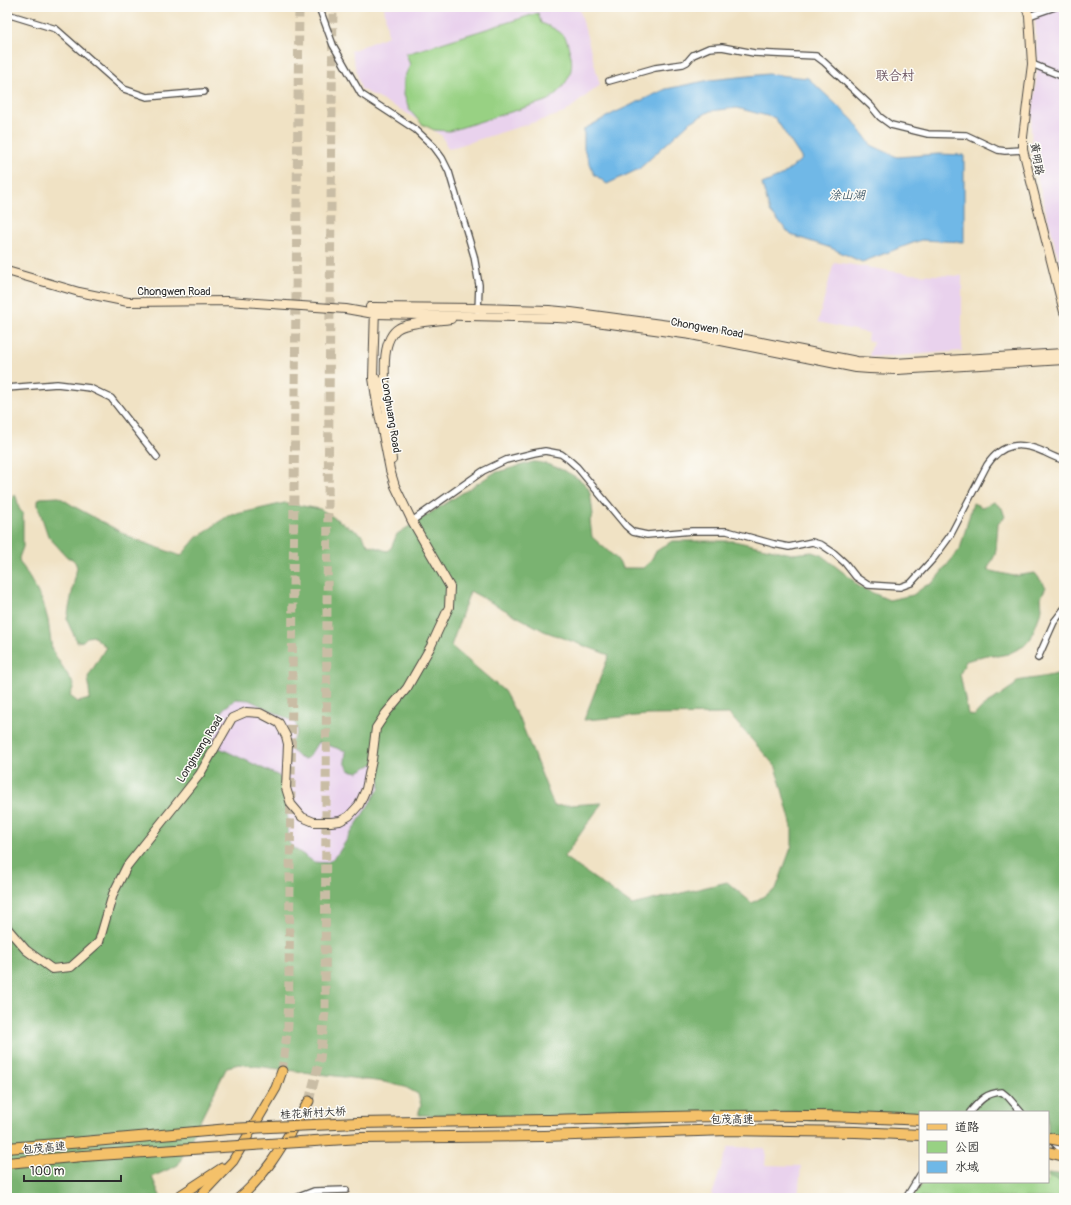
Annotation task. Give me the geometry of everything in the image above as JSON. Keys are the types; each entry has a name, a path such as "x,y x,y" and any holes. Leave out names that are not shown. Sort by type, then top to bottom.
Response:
{"highway":[{"name":"包茂高速","path":"544,1120 729,1115 856,1116 919,1120"},
{"name":"桂花新村大桥","path":"83,1142 229,1129 357,1123 544,1120"},
{"name":"包茂高速","path":"7,1163 83,1156 361,1138 544,1136 728,1130 856,1132 919,1136"},
{"path":"1049,1137 1064,1142"},
{"name":"包茂高速","path":"7,1148 83,1142"},
{"path":"1049,1152 1064,1156"},
{"path":"7,1170 50,1160"}],"main road":[{"name":"黄明路","path":"1026,7 1029,16 1032,64 1023,137 1023,150 1064,312"},
{"name":"Chongwen Road","path":"7,271 79,292 128,302 227,301 377,310 478,312 549,310 571,312 691,328 870,363 894,363 1064,353"},
{"name":"Longhuang Road","path":"7,928 26,950 52,969 71,967 99,942 113,894 127,866 200,774 232,718 246,712 260,713 279,723 286,736 288,744 286,788 291,804 302,817 314,822 340,821 349,816 358,805 366,789 372,760 376,728 386,713 407,688 431,646 449,607 450,587 412,521 392,478 388,448 386,408 377,377 377,310"},
{"name":"Longhuang Road","path":"377,310 373,378 379,415 388,448"},
{"name":"Chongwen Road","path":"478,312 557,318 675,333 856,368 897,370 1064,360"},
{"path":"379,415 381,406 384,405 386,408 385,364 388,344 394,332 400,327 407,325 478,312"},
{"path":"198,1198 234,1161 276,1088 282,1071"},
{"path":"239,1198 250,1189 263,1174 289,1136 309,1101"},
{"path":"176,1198 234,1161"}],"street":[{"path":"319,7 333,46 361,94 416,130 434,147 442,158 449,172 475,264 478,285 478,312"},
{"path":"1029,16 1040,9 1055,7"},
{"path":"7,14 56,29 124,89 147,97 204,92"},
{"path":"609,81 656,68 683,64 693,55 709,48 722,47 754,53 816,56 871,106 880,117 891,125 928,134 966,135 998,150 1023,150"},
{"path":"1032,64 1064,77"},
{"path":"7,388 57,384 90,388 111,398 157,457"},
{"path":"412,521 483,471 506,460 545,451 554,452 561,454 577,467 626,526 633,532 647,535 692,531 727,531 789,547 812,542 822,545 834,554 845,563 856,577 868,585 900,587 911,583 933,559 950,536 987,465 994,455 1003,448 1019,445 1032,447 1064,460"},
{"path":"1038,658 1054,622 1064,609"},
{"path":"971,1111 985,1097 993,1093 1002,1092 1020,1111"},
{"path":"1049,1138 1064,1152"},
{"path":"906,1198 919,1177"},
{"path":"296,1198 314,1191 346,1190"}],"shaded area":[{"path":"384,7 579,7 600,85 564,113 448,149 442,136 405,112 361,89 351,51 388,36"},
{"path":"1031,7 1064,7 1064,280 1032,155 1031,126 1038,63 1035,19"},
{"path":"834,262 910,274 962,276 962,351 882,357 869,356 873,342 867,340 868,333 818,322"},
{"path":"236,699 249,700 295,722 298,728 291,742 308,758 318,742 346,751 345,762 358,772 374,763 378,764 380,787 339,852 330,861 326,863 314,862 292,847 289,843 285,785 279,776 211,744 223,709"},
{"path":"729,1147 764,1148 766,1153 765,1165 801,1166 798,1198 711,1198"}],"green space":[{"path":"538,13 541,23 557,30 565,37 572,64 571,71 565,84 549,100 450,131 434,130 422,124 410,111 404,95 404,78 410,65 406,54"},
{"path":"533,462 539,462 571,474 584,483 588,488 593,515 590,520 592,537 617,559 623,568 643,568 651,561 655,552 672,541 734,541 792,554 812,552 821,555 853,580 857,586 889,600 913,595 935,580 960,549 973,503 982,507 994,502 1002,508 1005,517 998,524 995,555 987,570 1014,576 1035,573 1046,587 1041,597 1042,609 1031,638 1024,646 1008,654 997,656 986,655 966,661 960,674 968,714 974,716 981,708 1015,685 1017,681 1064,672 1064,1139 1049,1136 1049,1111 919,1111 919,1120 582,1118 418,1115 421,1105 418,1094 405,1087 384,1082 239,1064 227,1067 178,1165 152,1177 161,1198 7,1198 7,503 15,495 18,507 23,513 23,547 19,558 20,563 43,602 48,620 52,650 74,685 70,696 78,702 90,699 88,677 106,647 93,636 77,642 69,625 67,619 77,567 75,562 67,557 48,536 38,506 38,501 40,498 59,497 134,539 181,556 197,537 228,516 285,503 320,509 362,535 368,545 387,551 391,548 397,534 494,473","holes":["470,591 544,631 609,655 584,720 648,715 729,714 776,767 792,827 792,845 776,889 752,903 727,882 632,905 564,857 602,803 554,806 521,722 504,691 451,646","236,699 249,700 295,722 297,729 296,735 287,745 298,757 303,759 308,758 318,742 346,751 345,762 349,770 358,772 374,763 378,764 380,787 339,852 326,863 314,862 292,847 289,843 285,785 279,776 211,744 223,709"]},
{"path":"1049,1173 1064,1175 1064,1184 1049,1176"},
{"path":"1049,1176 1064,1184 1064,1198 913,1198 922,1183 1049,1183"}],"water":[{"name":"涂山湖","path":"768,74 808,78 853,120 871,145 897,157 939,154 964,155 964,242 921,240 862,262 831,248 791,235 770,212 762,184 781,176 802,159 775,118 737,108 710,111 689,123 639,169 607,184 594,174 584,149 584,129 614,113 666,89 710,80"}],"tunnel":[{"path":"282,1071 288,1026 289,975 299,7"},
{"path":"309,1101 320,1059 325,1012 327,604 333,7"}],"district":[{"name":"联合村","path":"895,76"}]}
